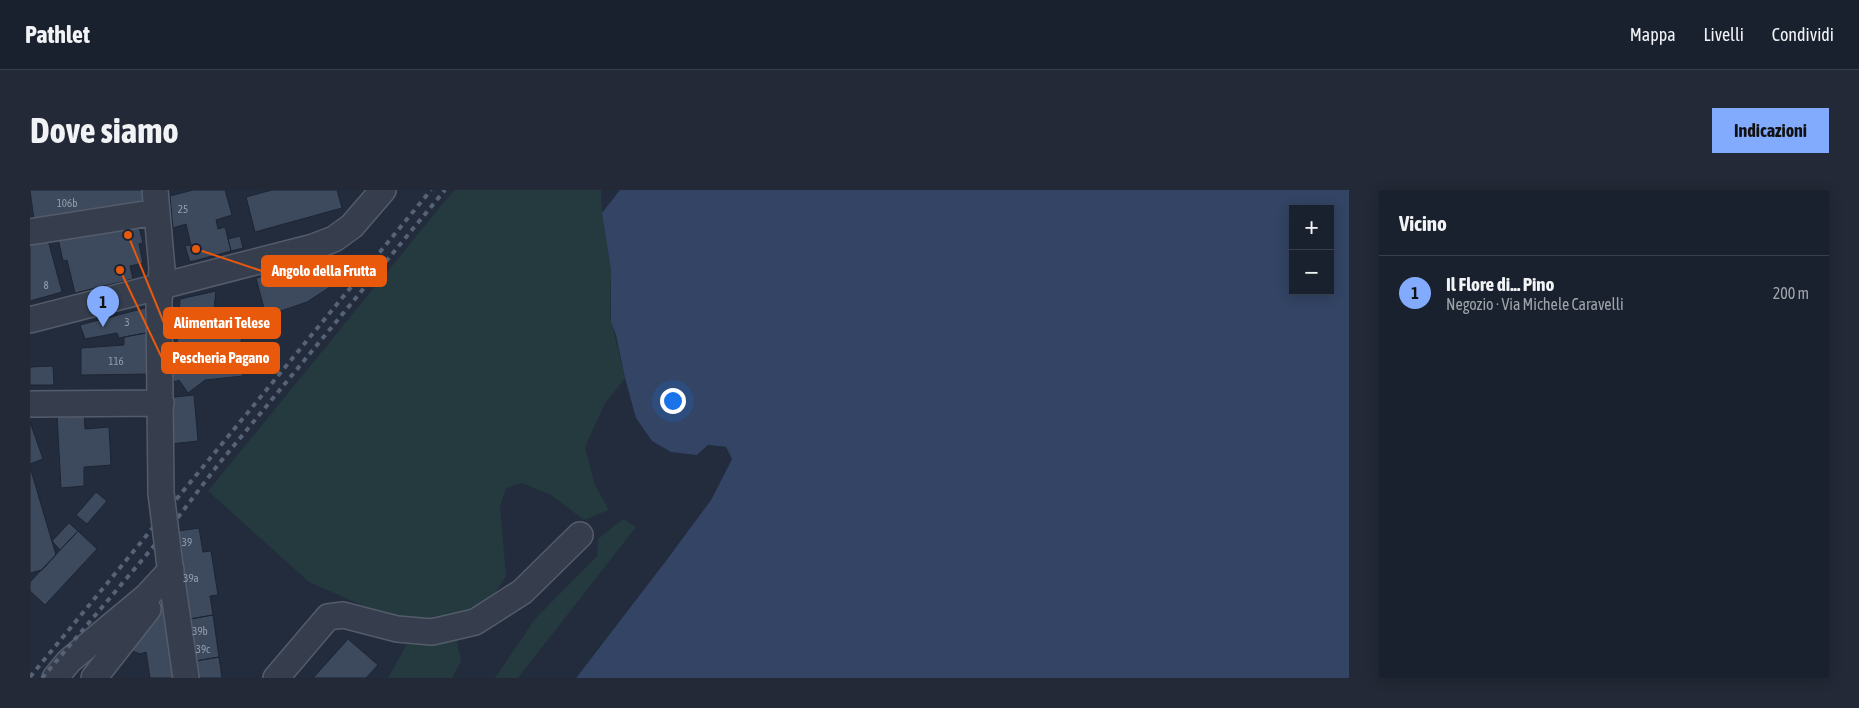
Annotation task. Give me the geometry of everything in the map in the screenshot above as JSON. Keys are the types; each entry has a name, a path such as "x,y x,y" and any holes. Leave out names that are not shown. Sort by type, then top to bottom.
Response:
{"street":[{"path":"30,320 313,247 334,239 352,226 382,190"},
{"path":"30,232 156,201 162,270 159,301 161,492 186,678"},
{"path":"33,404 161,403"},
{"path":"276,678 328,617 343,615 397,629 432,632 475,622 522,592 580,535"},
{"path":"55,678 69,661 147,596 170,564"},
{"path":"94,678 157,597 170,564"}],"green space":[{"path":"454,190 601,190 602,213 611,270 610,316 625,378 604,405 585,447 595,485 609,510 584,520 551,495 522,483 506,488 500,506 506,576 495,593 470,609 433,621 407,625 309,582 208,491"},
{"path":"623,519 636,527 518,678 495,678 535,619 597,556 598,539"},
{"path":"456,637 461,661 452,678 388,678 409,640"}],"water":[{"path":"620,190 1349,190 1349,678 576,678 711,500 732,459 726,447 708,445 697,455 671,452 652,441 636,418 616,335 611,322 611,270 602,213"}],"pier":[{"path":"708,445 726,447 732,459 711,499 576,678 573,678 666,557 708,498 729,459 724,450 709,448 698,457 695,457"}],"building":[{"path":"30,190 142,190 145,209 34,220"},
{"path":"193,190 225,190 232,215 216,220 218,229 225,227 231,251 190,262 185,246 191,245 186,224 173,228 170,196"},
{"path":"272,190 337,190 342,208 255,232 246,197"},
{"path":"138,223 143,243 139,244 143,263 130,266 133,279 75,293 67,260 63,261 57,234"},
{"path":"240,236 243,248 231,251 228,239"},
{"path":"48,240 62,292 30,301 30,245"},
{"path":"319,262 330,287 307,302 266,316 256,278"},
{"path":"216,291 213,316 240,320 243,376 205,380 188,393 179,380 175,382 165,366 176,357 180,299"},
{"path":"145,308 151,332 119,338 117,333 85,339 80,325"},
{"path":"151,332 152,374 81,375 81,348 124,345 124,337"},
{"path":"53,366 54,385 30,385 30,367"},
{"path":"194,395 198,441 170,444 165,398"},
{"path":"84,413 85,429 109,427 111,465 84,467 84,486 61,488 57,414"},
{"path":"30,422 43,459 30,464"},
{"path":"30,467 56,555 42,570 30,573"},
{"path":"96,492 107,501 87,524 76,515"},
{"path":"69,523 78,531 60,550 52,541"},
{"path":"199,528 203,552 211,551 218,595 210,596 213,615 184,620 171,532"},
{"path":"78,531 97,549 45,605 30,591 30,582"},
{"path":"161,601 169,601 180,678 150,678 146,652 140,654 133,651 131,647 138,635 144,634 144,627 152,618"},
{"path":"213,615 219,657 190,662 184,620"},
{"path":"348,639 378,665 366,678 313,678"},
{"path":"219,657 222,678 192,678 190,662"}],"railway":[{"path":"30,677 431,190"},
{"path":"42,678 176,520 217,466 445,190"}],"place":[{"name":"Alimentari Telese","path":"128,235"},
{"name":"Angolo della Frutta","path":"196,249"},
{"name":"Pescheria Pagano","path":"120,270"},
{"name":"Il Flore di... Pino","path":"103,327"}]}
